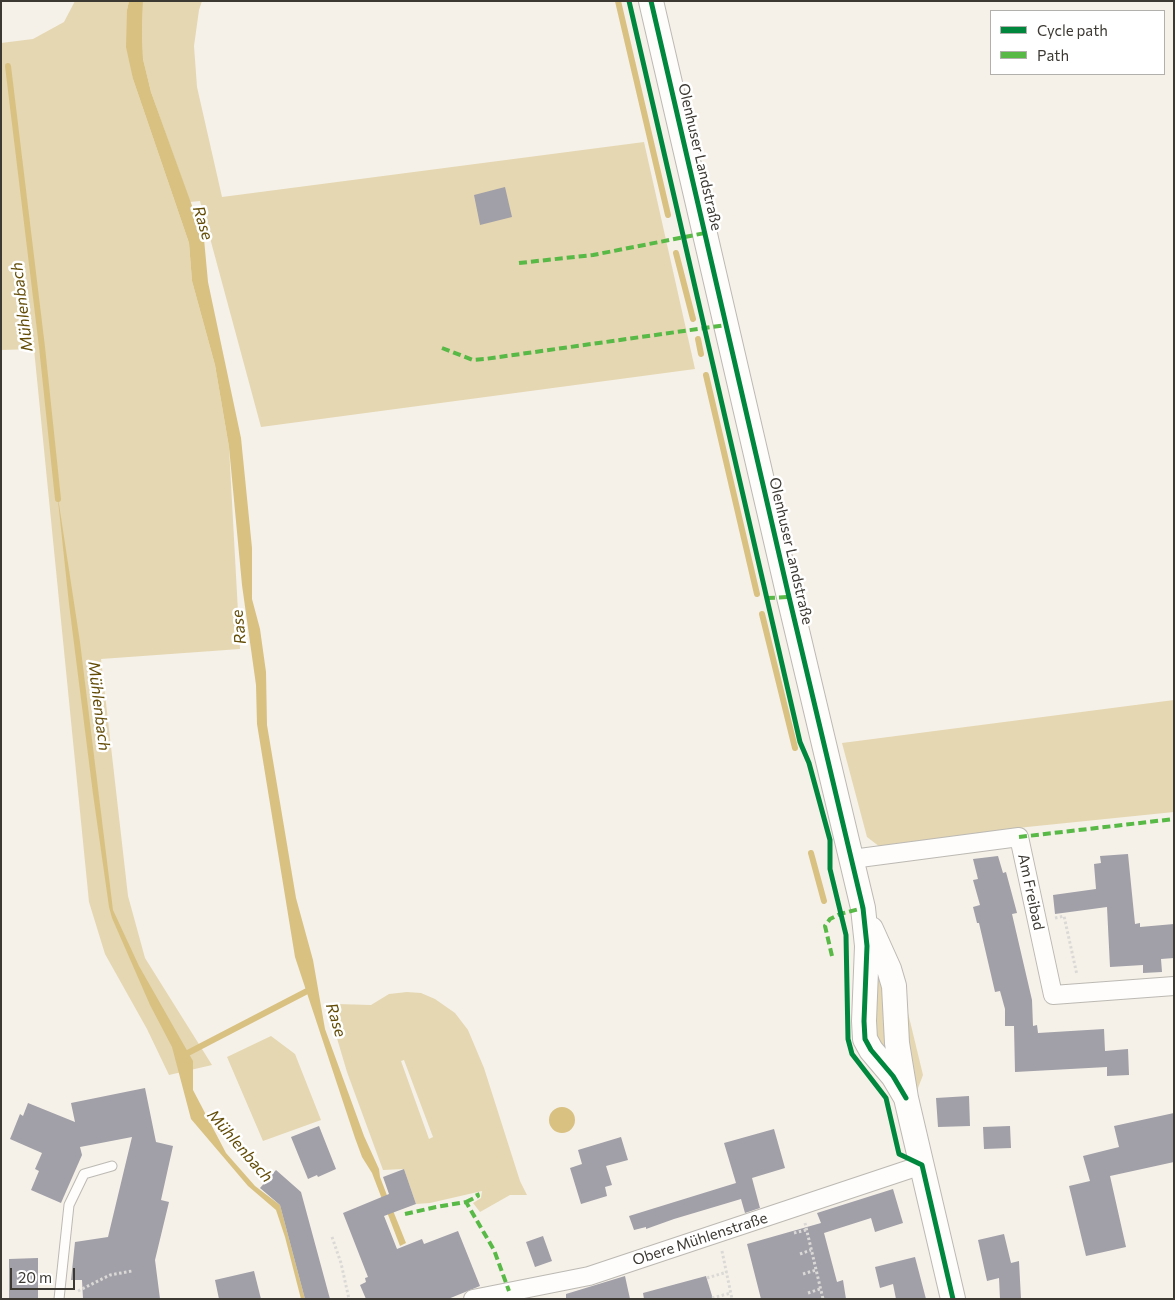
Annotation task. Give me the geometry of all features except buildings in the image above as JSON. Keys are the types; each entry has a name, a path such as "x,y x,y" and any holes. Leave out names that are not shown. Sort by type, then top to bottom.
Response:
{"street":[{"name":"Olenhuser Landstraße","path":"651,1 786,587 863,908 867,958 864,1009 865,1039 871,1050 893,1076 906,1098"},
{"name":"Am Freibad","path":"852,859 1019,837 1053,995 1174,986"},
{"name":"Olenhuser Landstraße","path":"863,908 890,969 894,986 897,1043 906,1098 953,1299"},
{"name":"Obere Mühlenstraße","path":"473,1299 589,1276 922,1165"}],"lane":[{"path":"59,1299 69,1205 84,1174 112,1166"}],"path":[{"path":"1037,922 1064,916 1081,992"},
{"path":"800,1205 823,1299"},
{"path":"794,1233 806,1230"},
{"path":"718,1233 732,1299"},
{"path":"332,1237 341,1263 349,1299"},
{"path":"800,1254 811,1250"},
{"path":"803,1274 816,1270"},
{"path":"78,1291 110,1275 132,1271"},
{"path":"707,1278 727,1272"},
{"path":"808,1293 820,1289"},
{"path":"712,1298 731,1293"}],"shaded area":[{"path":"75,1 129,1 127,10 133,79 189,243 192,281 215,365 229,447 240,649 101,659 128,896 145,958 212,1065 169,1075 147,1029 105,954 89,902 34,349 1,350 1,43 33,39 64,22"},
{"path":"129,1 143,1 143,59 151,92 204,239 208,282 241,438 252,548 252,599 260,629 266,672 267,725 296,898 313,960 325,1029 406,1243 400,1246 372,1173 362,1157 355,1138 295,957 257,724 256,685 242,585 229,447 215,365 192,281 189,243 133,79 126,47"},
{"path":"143,1 202,1 194,46 197,87 222,197 644,142 695,369 261,427 200,201 190,202 151,92 143,59"},
{"path":"57,491 80,642 113,910 139,966 193,1061 193,1090 226,1153 255,1186 280,1205 305,1299 301,1299 276,1210 248,1186 191,1119 172,1047 150,1005 112,918 93,794"},
{"path":"1174,700 1174,812 1027,827 880,847 867,837 842,743"},
{"path":"879,960 894,1059 873,1037"},
{"path":"902,988 923,1075 918,1092 913,1092"},
{"path":"421,993 435,999 455,1013 468,1030 484,1068 520,1181 527,1195 510,1195 480,1212 473,1203 481,1198 482,1191 430,1203 416,1204 404,1169 383,1170 347,1072 328,1008 337,1004 371,1005 389,994","holes":["404,1060 433,1137 429,1139 401,1061"]},
{"path":"271,1036 295,1054 321,1120 263,1141 227,1057"},
{"path":"562,1107 571,1111 575,1120 571,1129 562,1133 553,1129 549,1120 553,1111"}],"waterway":[{"path":"618,1 668,215"},
{"name":"Mühlenbach","path":"8,66 42,347 58,499"},
{"path":"676,253 693,319"},
{"path":"698,339 701,354"},
{"path":"706,375 757,594"},
{"path":"762,614 795,748"},
{"path":"811,853 824,901"},
{"path":"182,1056 311,989"}],"marked path":[{"path":"519,263 593,255 705,233"},
{"path":"442,348 473,360 726,325"},
{"path":"767,598 789,597"},
{"path":"1019,837 1174,819"},
{"path":"832,956 825,926 830,919 840,914 863,908"},
{"path":"466,1202 478,1196 477,1193"},
{"path":"405,1214 466,1202 494,1250 509,1291"}],"cycle path":[{"path":"629,1 800,742 809,763 830,840 830,869 846,935 848,1039 852,1054 886,1098 899,1154 922,1165 953,1299"},
{"path":"651,1 863,908 867,946 865,1039 871,1050 893,1076 906,1098"}],"water label":[{"name":"Rase","path":"203,223"},
{"name":"Rase","path":"239,627"},
{"name":"Rase","path":"336,1020"}]}
